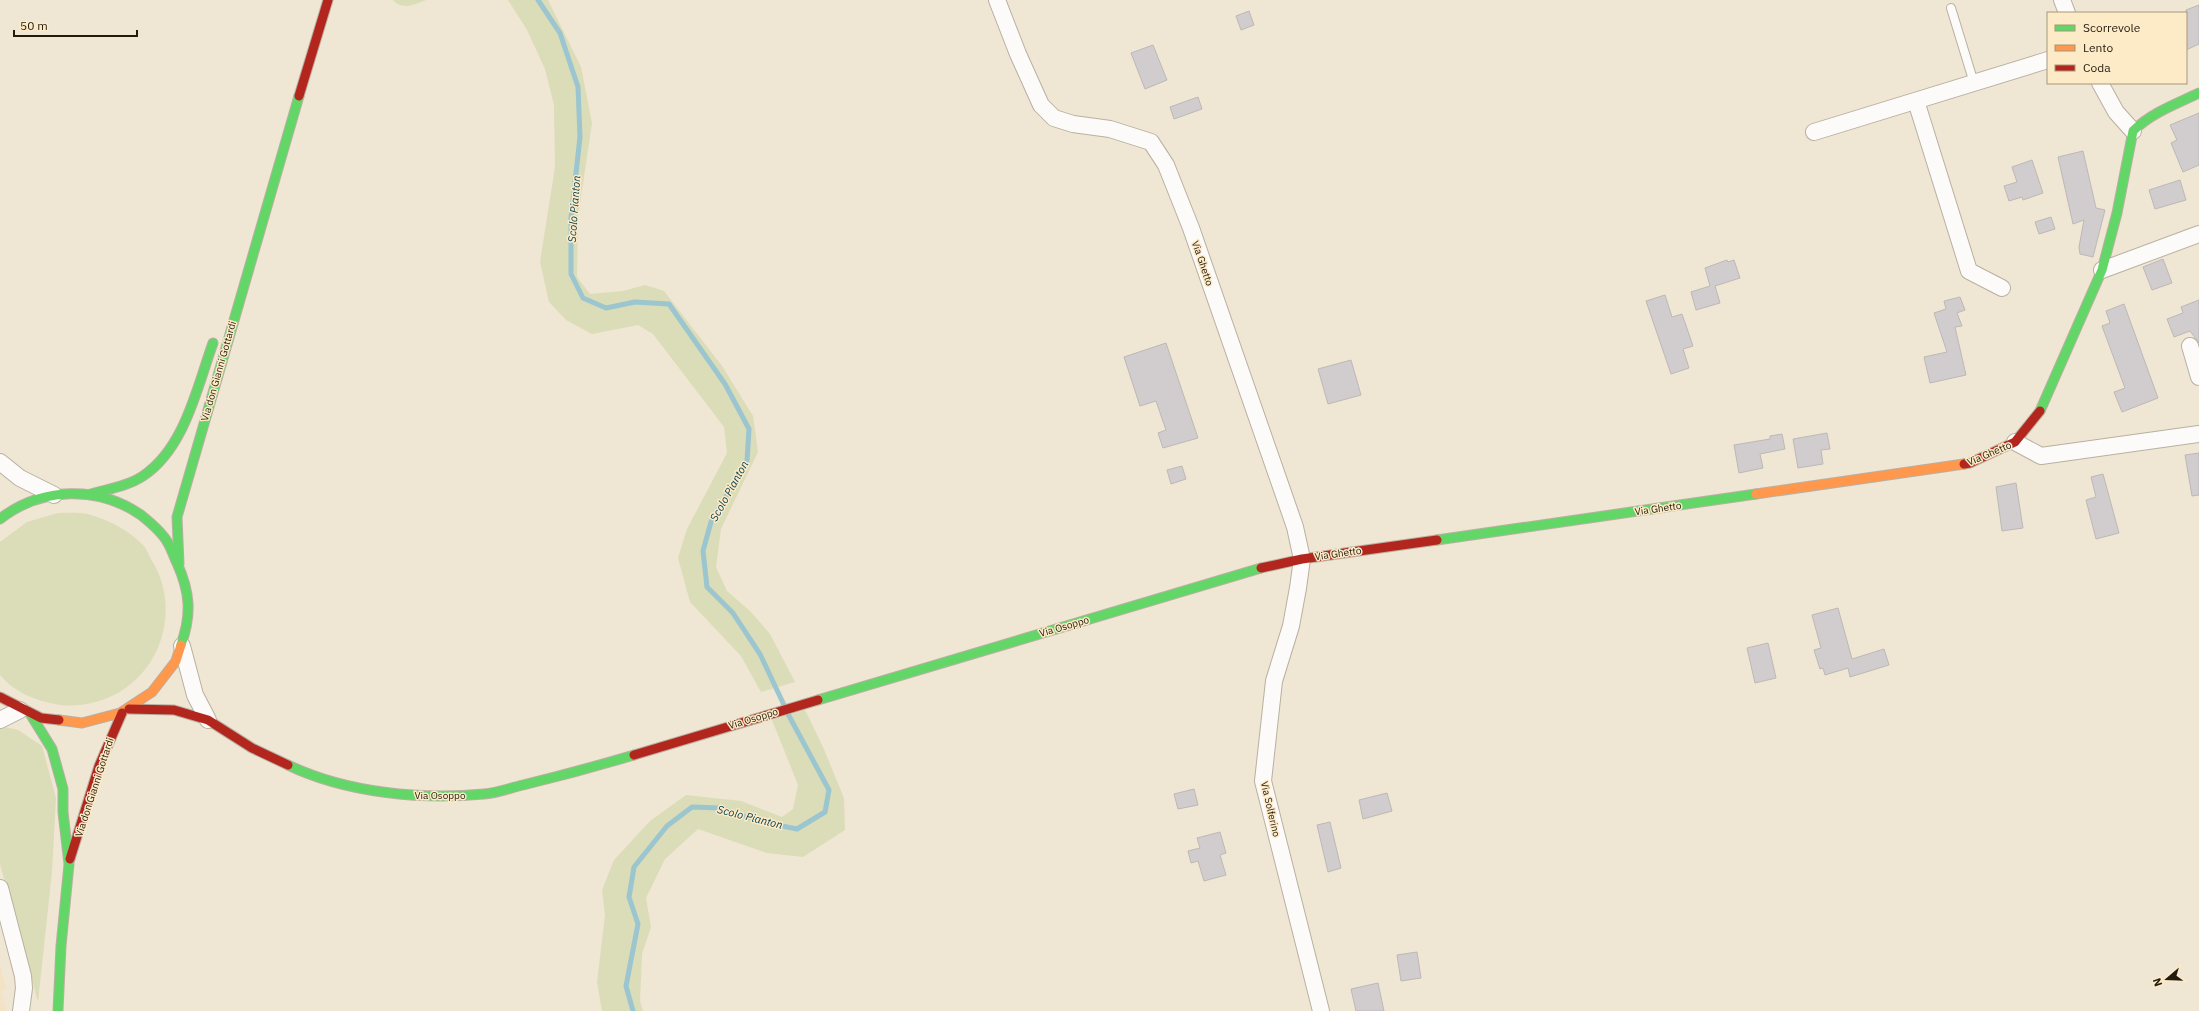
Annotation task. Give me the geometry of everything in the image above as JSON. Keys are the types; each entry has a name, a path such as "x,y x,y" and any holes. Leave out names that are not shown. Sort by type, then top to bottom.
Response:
{"street":[{"name":"Via don Gianni Gottardi","path":"179,564 177,517 273,181 328,0"},
{"name":"Via Ghetto","path":"997,0 1018,54 1041,105 1045,110 1054,118 1073,124 1110,129 1151,142 1166,165 1191,228 1295,526 1302,558 1970,463 2015,442 2039,414 2102,270 2117,213 2127,154 2133,131"},
{"path":"2062,0 2068,12"},
{"path":"1814,132 2047,60"},
{"path":"2101,84 2116,112 2133,131 2142,122 2164,109 2199,93"},
{"path":"1916,100 1969,271 2002,288"},
{"name":"Via don Gianni Gottardi","path":"235,283 273,181"},
{"path":"2102,270 2199,234"},
{"name":"Via don Gianni Gottardi","path":"91,494 142,476 166,456 180,429 216,334"},
{"path":"2190,346 2199,377"},
{"name":"Via Ghetto","path":"2015,442 2040,456 2199,434"},
{"path":"0,462 20,478 54,495"},
{"name":"Via don Gianni Gottardi","path":"0,519 18,507 54,495 91,494 119,502 144,518 164,538 179,564 187,590 188,604 186,632 182,646 167,676 143,700 126,711 86,723 67,723 25,713 0,697"},
{"name":"Via Osoppo","path":"126,711 174,710 208,720 252,748 275,760 325,779 386,792 409,795 486,794 511,790 1260,568 1302,558"},
{"name":"Via Solferino","path":"1302,558 1291,626 1274,681 1263,781 1320,1011"},
{"path":"182,646 195,695 208,720"},
{"name":"Via don Gianni Gottardi","path":"69,864 85,816 98,768 112,730 126,711"},
{"name":"Via don Gianni Gottardi","path":"25,713 52,749 63,789 63,812 69,864 60,954 58,1011"},
{"path":"0,720 25,713"},
{"path":"0,888 23,976 24,988 22,1011"}],"lane":[{"path":"1952,8 1974,83"}],"shaded area":[{"path":"0,965 6,989 1,991 7,1011 0,1011"}],"green space":[{"path":"393,0 426,0 414,5 405,6"},
{"path":"508,0 548,0 581,67 592,123 578,217 577,277 590,294 623,291 645,285 664,291 722,366 753,416 758,452 721,529 716,567 727,591 750,611 770,634 795,682 761,692 741,656 690,602 678,558 687,529 727,453 724,427 653,334 638,325 592,334 566,320 549,302 540,262 555,167 554,105 545,69 527,30"},
{"path":"58,513 79,513 91,515 125,530 143,545 147,551 161,579 165,598 165,618 162,637 155,654 144,671 131,684 114,695 92,703 70,706 32,698 18,691 0,675 0,542 27,522"},
{"path":"805,710 823,747 844,798 845,830 803,857 767,853 698,829 665,859 646,898 651,927 642,954 640,1001 643,1011 602,1011 597,982 605,915 602,890 614,860 650,821 686,795 741,801 782,817 793,809 798,785 772,720"},
{"path":"0,726 18,730 42,746 56,798 52,871 38,1002 0,864"}],"building":[{"path":"2199,5 2199,44 2187,50 2187,12 2186,10"},
{"path":"1249,11 1254,25 1241,30 1236,16"},
{"path":"1153,45 1167,80 1145,89 1131,53"},
{"path":"1198,97 1202,109 1174,119 1170,107"},
{"path":"2199,113 2199,165 2183,172 2171,143 2177,140 2170,125"},
{"path":"2083,151 2096,208 2105,210 2093,257 2080,254 2079,247 2084,220 2073,224 2058,157"},
{"path":"2032,160 2043,193 2023,200 2022,197 2009,201 2004,186 2017,182 2012,167"},
{"path":"2180,180 2186,200 2155,209 2149,190"},
{"path":"2051,217 2055,229 2039,234 2035,222"},
{"path":"2163,259 2172,283 2152,290 2143,267"},
{"path":"1727,260 1728,262 1734,260 1740,278 1715,286 1720,303 1696,310 1691,292 1710,286 1705,268"},
{"path":"1665,295 1672,317 1682,314 1693,346 1683,349 1689,368 1671,374 1646,301"},
{"path":"1960,297 1965,310 1957,313 1962,326 1955,327 1966,375 1930,383 1924,357 1947,352 1934,313 1946,309 1944,301"},
{"path":"2199,300 2199,343 2190,331 2174,337 2167,319 2183,313 2181,307"},
{"path":"2124,304 2158,398 2122,412 2114,392 2125,388 2102,326 2110,323 2106,311"},
{"path":"1166,343 1198,438 1163,448 1158,433 1166,430 1156,401 1140,406 1124,357"},
{"path":"1351,360 1361,395 1328,404 1318,369"},
{"path":"1827,433 1830,449 1821,450 1823,464 1798,468 1793,439"},
{"path":"1782,434 1785,449 1760,454 1763,468 1739,473 1734,445 1770,439 1770,436"},
{"path":"2199,453 2199,495 2192,496 2185,455"},
{"path":"1182,466 1186,479 1171,484 1167,470"},
{"path":"2103,474 2119,533 2096,539 2086,500 2096,497 2091,477"},
{"path":"2016,483 2023,528 2002,531 1996,487"},
{"path":"1838,608 1852,659 1884,649 1889,665 1850,677 1848,668 1825,675 1823,668 1820,669 1814,650 1821,648 1812,615"},
{"path":"1768,643 1776,678 1755,683 1747,648"},
{"path":"1194,789 1198,805 1178,809 1174,794"},
{"path":"1387,793 1392,811 1363,819 1359,800"},
{"path":"1330,822 1341,868 1328,872 1317,825"},
{"path":"1220,832 1226,853 1220,855 1226,875 1204,881 1198,861 1191,863 1188,851 1200,848 1197,838"},
{"path":"1417,952 1421,978 1401,981 1397,955"},
{"path":"1378,983 1384,1011 1356,1011 1351,989"}],"waterway":[{"name":"Scolo Pianton","path":"538,0 560,33 578,87 580,137 571,218 571,274 583,298 606,308 635,302 669,304 725,384 749,429 747,461 711,522 703,551 707,587 733,613 760,654 784,705"},
{"name":"Scolo Pianton","path":"633,1011 626,986 638,924 629,897 634,867 667,826 692,807 720,808 762,822 797,829 825,812 829,790 788,714"}],"traffic: fast":[{"path":"2040,411 2102,270 2117,213 2133,131 2156,114 2199,93"},
{"path":"179,564 177,517 299,96"},
{"path":"91,494 124,485 143,476 157,464 169,450 188,416 213,343"},
{"path":"0,519 16,508 33,501 51,496 70,494 107,498 124,505 141,515 166,539 185,584 188,613 185,634 181,645"},
{"path":"1437,540 1756,494"},
{"path":"818,700 1261,568"},
{"path":"31,715 52,749 63,789 63,812 69,864 61,946 58,1011"},
{"path":"288,765 311,775 359,788 410,795 460,796 499,792 634,755"}],"traffic: slow":[{"path":"1756,494 1964,464"},
{"path":"59,720 82,723 120,713 152,692 176,661 181,645"}],"traffic: jam":[{"path":"299,96 328,0"},
{"path":"1964,464 1970,463 2015,442 2040,411"},
{"path":"1261,568 1302,559 1437,540"},
{"path":"0,697 41,718 59,720"},
{"path":"634,755 818,700"},
{"path":"129,709 174,710 208,720 252,748 288,765"},
{"path":"70,859 99,766 122,713"}]}
